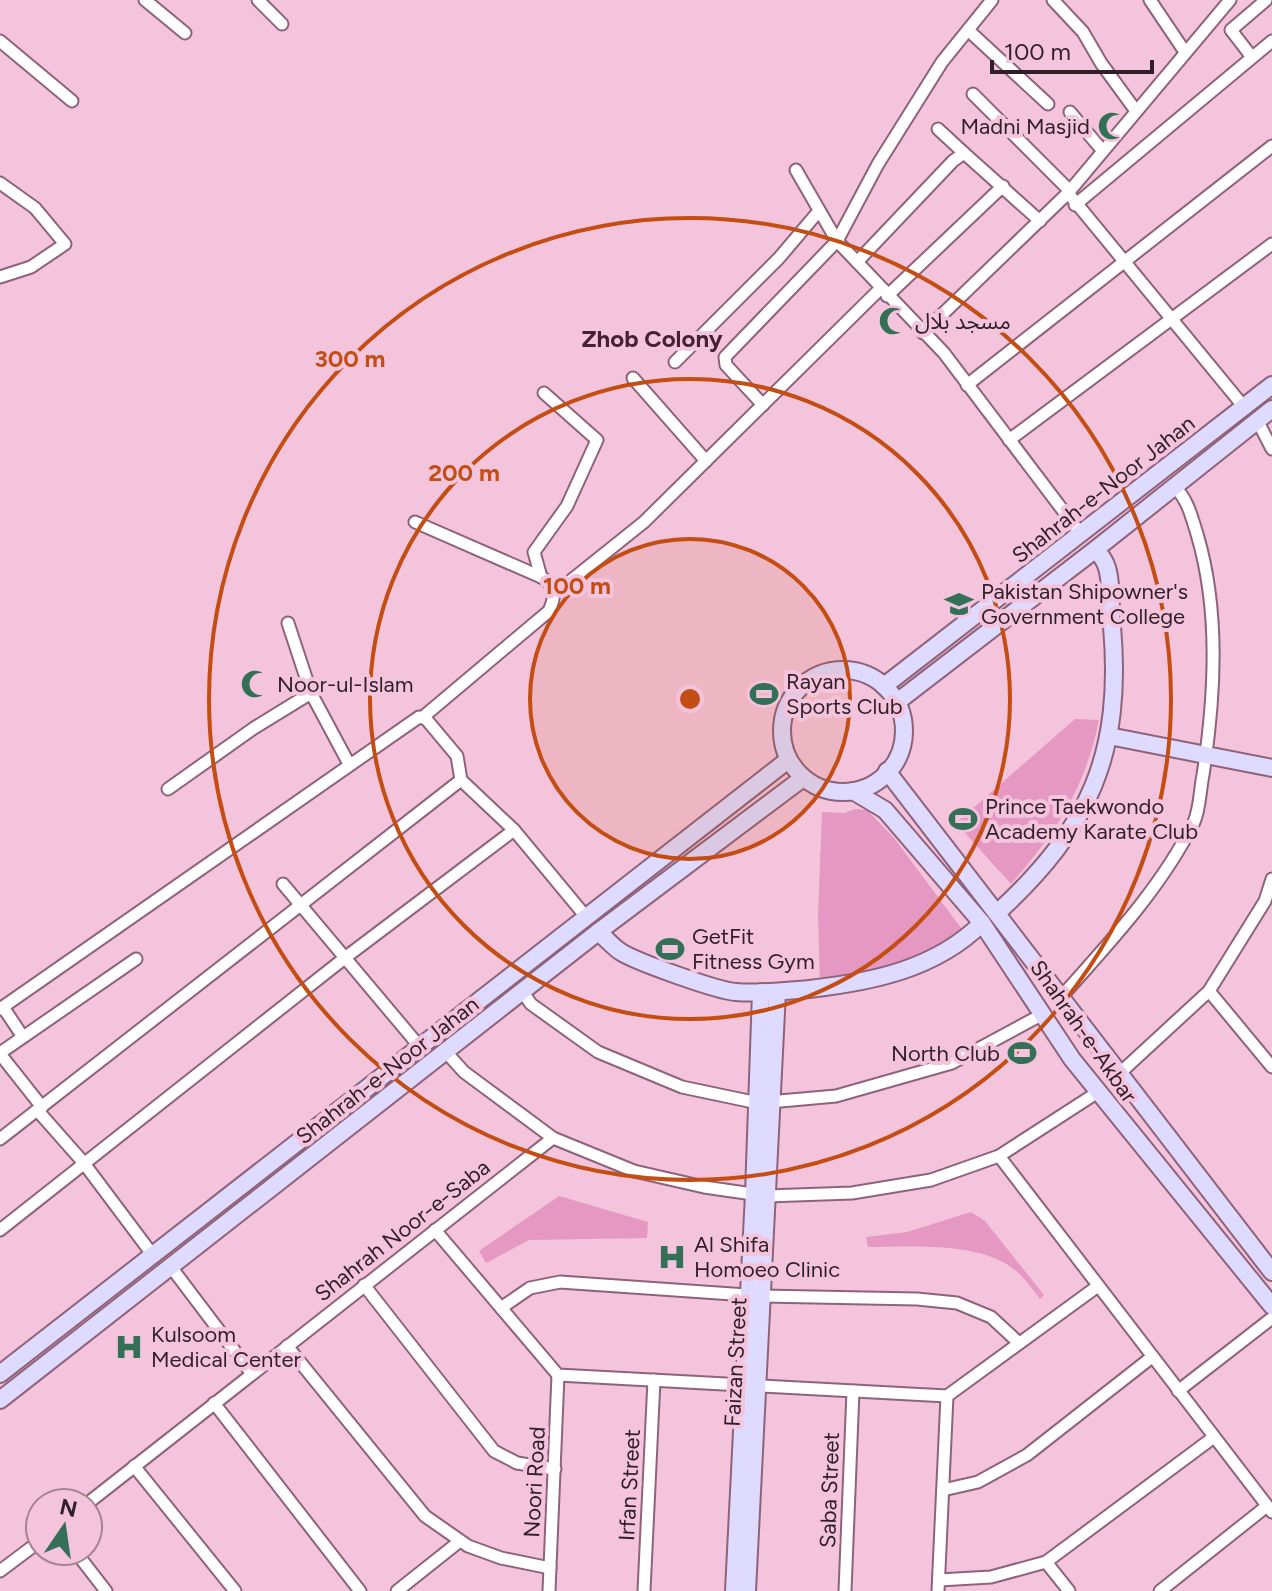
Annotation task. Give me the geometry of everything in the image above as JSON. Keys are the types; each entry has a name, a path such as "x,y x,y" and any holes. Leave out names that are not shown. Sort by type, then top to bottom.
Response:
{"main road":[{"name":"Shahrah-e-Noor Jahan","path":"884,686 1272,385"},
{"name":"Shahrah-e-Noor Jahan","path":"897,702 1272,409"},
{"path":"997,913 1027,885 1064,841 1090,798 1109,736 1116,669 1106,565 1096,549"},
{"path":"847,671 870,677 884,686 897,702 902,715 903,742 900,755 882,778 853,791 832,791 803,778 782,749 784,714 796,693 822,674 847,671"},
{"path":"1109,736 1272,768"},
{"name":"Shahrah-e-Noor Jahan","path":"6,1369 788,760"},
{"name":"Shahrah-e-Akbar","path":"887,771 1272,1272"},
{"name":"Shahrah-e-Noor Jahan","path":"0,1400 598,932 803,778"},
{"name":"Shahrah-e-Akbar","path":"853,791 885,810 982,923 1072,1059 1272,1306"},
{"path":"598,932 621,952 655,966 733,992 769,992 856,984 916,967 970,935 982,923"},
{"name":"Faizan Street","path":"734,1591 749,1385 769,992"},
{"path":"388,1071 402,1087"},
{"path":"6,1369 24,1381"},
{"name":"Faizan Street","path":"747,1591 749,1385"}],"street":[{"path":"145,0 185,33"},
{"path":"258,0 282,24"},
{"path":"763,405 726,365 725,357 837,241 942,62 992,0"},
{"path":"1053,0 1083,32 1136,111"},
{"path":"1150,0 1185,52"},
{"path":"923,333 1069,192 1230,0"},
{"path":"1231,30 1266,0"},
{"path":"1217,14 1251,56"},
{"path":"968,30 1048,104"},
{"path":"0,41 72,101"},
{"path":"1075,205 1272,41"},
{"path":"973,94 1069,192 1075,205 1244,407"},
{"path":"1070,112 1102,150"},
{"path":"938,129 1040,221"},
{"path":"967,385 1272,146"},
{"path":"857,262 964,153"},
{"path":"796,170 837,241 944,353 1080,533"},
{"path":"0,183 35,208 65,244 31,267 0,277"},
{"path":"554,594 644,522 763,405 1003,186"},
{"path":"675,362 779,258 818,212"},
{"path":"1009,440 1272,244"},
{"path":"633,378 706,461"},
{"path":"541,577 534,552 567,506 597,440 544,393"},
{"path":"1257,420 1272,449"},
{"path":"1062,996 1148,897 1195,820 1206,755 1213,634 1209,583 1186,497 1174,486"},
{"path":"23,1037 1,1008 349,764 415,719 423,717 549,611 553,585 541,577 415,522"},
{"path":"288,623 311,693 349,764"},
{"path":"168,789 254,728 311,693"},
{"path":"423,717 457,756 461,780 514,830 587,918"},
{"path":"0,1139 461,780"},
{"path":"0,1230 346,957 514,830"},
{"path":"1120,1073 1209,991 1265,901 1272,879"},
{"path":"283,884 420,1047"},
{"path":"136,959 0,1053 152,1254"},
{"path":"522,991 531,1004 598,1052 682,1087 764,1102 836,1096 952,1063 1043,1014"},
{"path":"1209,991 1272,1067"},
{"path":"445,1051 464,1072 553,1138 634,1171 704,1187 760,1195 852,1193 931,1180 999,1156 1098,1092"},
{"name":"Shahrah Noor-e-Saba","path":"104,1490 553,1138"},
{"path":"999,1156 1270,1509 1160,1591"},
{"path":"435,1230 558,1375 947,1396 1098,1286"},
{"path":"171,1267 252,1374"},
{"path":"501,1308 530,1288 560,1282 754,1295 917,1299 957,1303 991,1317 1019,1343"},
{"path":"364,1285 494,1451 517,1463 555,1469"},
{"path":"1178,1391 1272,1318"},
{"path":"287,1346 425,1516 460,1541 501,1558 550,1568"},
{"path":"943,1490 978,1482 1027,1455 1152,1357"},
{"name":"Noori Road","path":"549,1591 558,1375"},
{"name":"Irfan Street","path":"644,1591 654,1380"},
{"name":"Saba Street","path":"845,1591 853,1391"},
{"path":"947,1396 938,1585 991,1577 1046,1562 1214,1437"},
{"path":"214,1403 360,1591"},
{"path":"134,1466 235,1591"},
{"path":"397,1591 460,1541"},
{"path":"0,1571 24,1553"},
{"path":"1046,1562 1069,1591"},
{"path":"87,1567 106,1591"}],"shaded area":[{"path":"1075,719 1099,720 1086,767 1055,827 1011,884 956,823"},
{"path":"855,809 867,810 894,838 964,932 900,966 820,984 818,915 822,812 844,813"},
{"path":"559,1196 648,1222 647,1238 529,1240 486,1263 479,1251"},
{"path":"971,1212 985,1221 1044,1295 1040,1299 1015,1270 983,1254 944,1248 868,1247 866,1237 907,1232"}],"place":[{"name":"Madni Masjid","path":"1112,126"},
{"name":"مسجد بلال","path":"893,321"},
{"name":"Pakistan Shipowner's Government College","path":"959,604"},
{"name":"Noor-ul-Islam","path":"255,684"},
{"name":"Rayan Sports Club","path":"764,694"},
{"name":"Prince Taekwondo Academy Karate Club","path":"963,819"},
{"name":"GetFit Fitness Gym","path":"670,949"},
{"name":"North Club","path":"1022,1053"},
{"name":"Al Shifa Homoeo Clinic","path":"672,1257"},
{"name":"Kulsoom Medical Center","path":"129,1347"}],"district":[{"name":"Zhob Colony","path":"652,339"}]}
